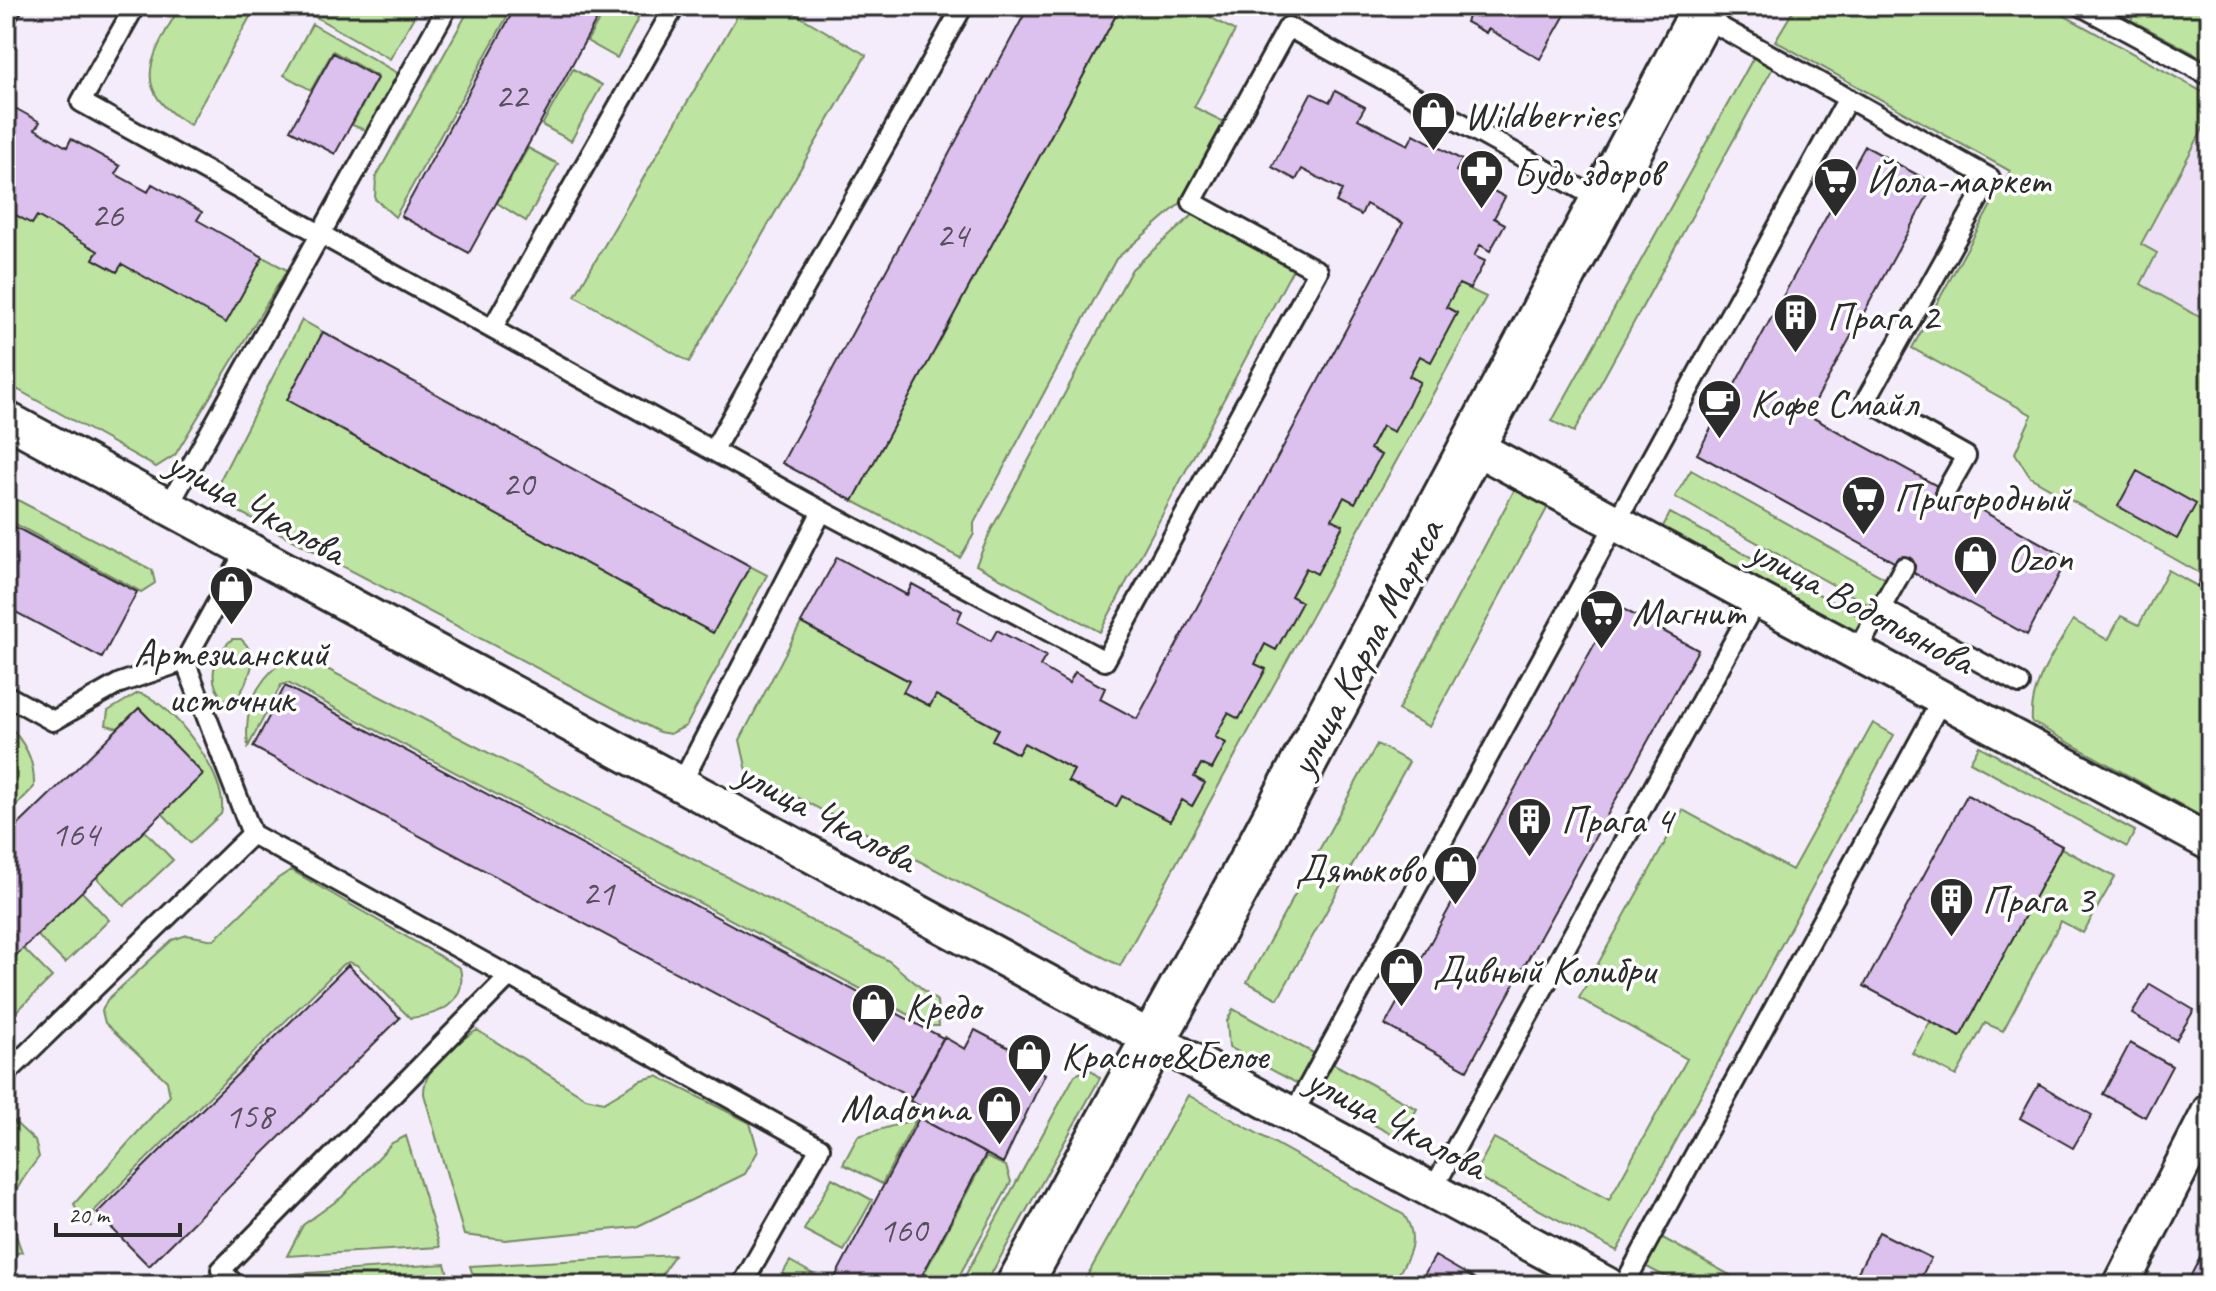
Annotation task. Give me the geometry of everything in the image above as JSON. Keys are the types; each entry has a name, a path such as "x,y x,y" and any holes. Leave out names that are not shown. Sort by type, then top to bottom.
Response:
{"street":[{"name":"улица Карла Маркса","path":"1019,1285 1704,11"},
{"name":"улица Чкалова","path":"6,419 1607,1285"},
{"name":"улица Водопьянова","path":"1471,445 2210,843"},
{"path":"2121,1285 2210,1111"}],"lane":[{"path":"135,6 81,102 822,511 1105,661 1318,271 1192,202 1288,27 1602,201"},
{"path":"168,507 448,6"},
{"path":"492,329 675,6"},
{"path":"713,451 963,6"},
{"path":"2081,6 2210,76"},
{"path":"2113,23 2122,6"},
{"path":"1704,11 1848,98 1990,178 1866,400 1966,456 1946,491"},
{"path":"1292,1116 1848,98"},
{"path":"680,786 822,511"},
{"path":"6,695 53,721 120,683 185,661 246,550"},
{"path":"1856,652 1904,567"},
{"path":"1432,1191 1757,599"},
{"path":"1881,608 2020,684"},
{"path":"185,661 252,834 820,1148 742,1285"},
{"path":"1624,1285 1942,699"},
{"path":"6,1074 252,834"},
{"path":"235,1285 221,1270 509,976"}],"shaded area":[{"path":"2210,119 2210,511 2091,340"}],"green space":[{"path":"180,6 256,6 190,125 170,112 152,85 154,56"},
{"path":"296,6 420,6 390,59"},
{"path":"471,6 513,6 395,217 375,199 376,177"},
{"path":"607,6 645,6 617,58 587,41"},
{"path":"743,6 782,6 866,55 689,362 575,296"},
{"path":"1121,6 1190,6 1235,31 1194,107 1226,123 1184,200 1116,259 974,523 974,534 960,558 853,501"},
{"path":"1796,6 2047,6 2210,96 2210,116 2141,244 2157,253 2141,284 2210,323 2210,563 2203,575 2030,477 2015,453 2032,415 1912,348 2010,171 1775,41"},
{"path":"2139,6 2210,6 2210,62 2131,20"},
{"path":"312,24 399,74 371,127 365,130 352,125 378,77 333,51 311,90 284,75"},
{"path":"1756,53 1775,64 1574,432 1552,421"},
{"path":"573,69 602,85 571,141 542,125"},
{"path":"528,148 558,164 526,221 497,203"},
{"path":"6,199 11,202 7,210 32,224 37,216 98,251 93,259 117,272 122,264 226,322 263,257 287,270 175,455 156,467 6,383"},
{"path":"1194,214 1293,269 1100,632 976,565 991,530 1132,269"},
{"path":"1459,284 1486,297 1120,966 747,771 740,740 801,623 909,681 903,692 929,706 936,695 998,729 992,740 1017,754 1024,743 1074,770 1068,781 1116,807 1122,796 1170,821 1182,800 1193,805 1204,783 1194,777 1201,764 1212,769 1225,743 1215,737 1228,713 1239,719 1265,669 1255,664 1265,644 1276,650 1302,602 1291,596 1306,568 1317,573 1343,526 1332,519 1344,497 1355,503 1381,455 1370,449 1382,426 1420,382 1409,376 1420,356 1431,361 1457,313 1446,307"},
{"path":"302,320 323,332 287,400 713,633 750,566 767,575 686,726 670,734 659,732 226,505 218,495 218,484"},
{"path":"1691,470 1886,579 1871,606 1675,497"},
{"path":"1517,485 1550,503 1429,727 1398,710"},
{"path":"6,494 152,570 155,583 141,592 6,519"},
{"path":"1670,513 1864,619 1853,639 1660,532"},
{"path":"2168,570 2210,593 2210,821 2032,722 2039,681 2073,620 2108,640 2121,616 2139,625"},
{"path":"232,639 241,639 247,646 252,666 239,696 224,700 215,685 214,669 220,653"},
{"path":"292,655 304,657 889,961 937,1001 939,1026 930,1026 288,683 281,685 248,747 248,719 255,694 270,673"},
{"path":"138,693 166,710 181,725 208,762 217,782 222,799 221,814 190,843 162,813 202,774 139,708 118,728 106,725 108,711"},
{"path":"6,723 28,752 34,787 6,816"},
{"path":"1873,723 1894,735 1617,1251 1474,1175 1494,1138 1609,1200 1687,1059 1579,998 1683,810 1792,870"},
{"path":"1377,744 1409,762 1278,999 1247,982"},
{"path":"1979,746 2135,831 2127,847 1970,762"},
{"path":"144,830 173,860 124,906 96,877"},
{"path":"2061,848 2115,877 2083,933 2061,921 2003,1031 1985,1023 1956,1076 1912,1053 1930,1022 1960,1037"},
{"path":"291,870 460,968 460,990 456,998 432,1014 410,1018 357,965 349,962 342,965 95,1210 91,1226 81,1221 74,1204 170,1096 167,1081 105,1023 102,1011 107,1000 172,940 187,935 214,940 277,879"},
{"path":"81,891 109,920 65,963 37,935"},
{"path":"23,948 52,977 6,1022 6,965"},
{"path":"1233,1009 1315,1054 1298,1084 1229,1047 1227,1021"},
{"path":"477,1030 586,1098 604,1102 641,1080 657,1076 750,1123 758,1151 745,1174 636,1227 505,1240 464,1235 424,1094 425,1084 435,1065 450,1049"},
{"path":"1332,1063 1417,1109 1400,1139 1315,1093"},
{"path":"1089,1069 1100,1078 985,1285 960,1285 1075,1075"},
{"path":"1188,1095 1404,1215 1412,1242 1407,1259 1392,1285 1082,1285"},
{"path":"6,1114 35,1141 39,1157 21,1182 12,1202 13,1223 22,1252 6,1256"},
{"path":"916,1119 882,1184 843,1164 858,1136"},
{"path":"406,1136 440,1247 287,1256 303,1225 342,1197 392,1143"},
{"path":"986,1157 1006,1166 1011,1182 954,1285 918,1285"},
{"path":"832,1178 872,1200 844,1251 804,1230"},
{"path":"1661,1237 1737,1279 1734,1285 1681,1285 1645,1266"},
{"path":"674,1255 656,1285 476,1285 470,1266"},
{"path":"790,1261 829,1283 828,1285 776,1285"},
{"path":"445,1264 451,1285 302,1285 291,1274"}],"building":[{"path":"6,6 25,6 6,39"},
{"path":"516,6 604,6 469,253 401,216"},
{"path":"1029,6 1121,6 853,501 782,463"},
{"path":"1472,6 1570,6 1540,59 1488,29 1486,33 1466,22"},
{"path":"333,53 377,78 335,154 290,130"},
{"path":"1335,91 1365,107 1358,119 1408,145 1414,134 1462,160 1456,171 1505,197 1494,218 1505,224 1490,251 1480,245 1474,256 1485,261 1470,289 1459,284 1446,307 1457,313 1431,362 1420,356 1409,376 1420,382 1394,432 1382,426 1370,449 1381,455 1355,503 1344,497 1332,519 1343,525 1317,574 1306,568 1291,596 1302,602 1276,650 1265,644 1255,664 1266,669 1239,719 1228,713 1215,737 1226,743 1212,769 1201,764 1194,777 1205,783 1192,806 1182,800 1170,821 1122,796 1116,807 1068,781 1074,770 1024,743 1018,754 992,740 998,729 936,695 930,706 903,692 909,681 801,623 837,557 907,595 912,584 962,611 957,622 991,641 997,630 1046,656 1040,666 1069,683 1075,672 1105,688 1100,699 1137,719 1403,223 1366,204 1361,215 1336,202 1342,190 1302,169 1296,180 1272,167 1311,93 1330,102"},
{"path":"15,108 40,122 35,129 67,147 71,139 120,166 115,174 148,192 152,184 202,212 197,220 263,257 226,323 122,264 117,272 93,259 98,251 37,216 32,224 7,210 11,202 6,199 6,113 11,116"},
{"name":"Прага 2","path":"1865,146 1934,184 1808,415 2068,558 2027,635 1697,454"},
{"path":"323,332 750,566 713,633 287,400"},
{"path":"2137,471 2196,504 2177,539 2118,506"},
{"path":"6,522 137,592 102,658 6,607"},
{"path":"2210,563 2210,593 2197,586"},
{"name":"Прага 4","path":"1616,605 1698,650 1467,1070 1385,1025"},
{"path":"285,686 943,1038 911,1098 253,747"},
{"path":"139,708 203,774 6,965 6,837"},
{"name":"Прага 3","path":"1967,795 2062,846 1960,1037 1864,986"},
{"path":"348,965 400,1018 149,1266 97,1213"},
{"path":"2150,984 2194,1010 2176,1040 2132,1014"},
{"path":"975,1030 1017,1052 1014,1057 1045,1074 1003,1163 917,1117 922,1107 910,1101 944,1037 965,1049"},
{"path":"2130,1043 2172,1066 2145,1117 2103,1094"},
{"path":"2039,1084 2092,1115 2073,1148 2020,1118"},
{"path":"919,1118 986,1154 917,1285 831,1285"},
{"path":"1879,1232 1931,1258 1917,1285 1851,1285"},
{"path":"2210,1238 2210,1285 2186,1285"},
{"path":"1435,1256 1485,1285 1418,1285"}],"place":[{"name":"Wildberries","path":"1433,153"},
{"name":"Будь здоров","path":"1482,211"},
{"name":"Йола-маркет","path":"1835,218"},
{"name":"Прага 2","path":"1796,355"},
{"name":"Кофе Смайл","path":"1719,441"},
{"name":"Пригородный","path":"1863,536"},
{"name":"Ozon","path":"1976,596"},
{"name":"Артезианский источник","path":"231,627"},
{"name":"Магнит","path":"1601,650"},
{"name":"Прага 4","path":"1530,858"},
{"name":"Дятьково","path":"1456,907"},
{"name":"Прага 3","path":"1951,938"},
{"name":"Дивный Колибри","path":"1402,1008"},
{"name":"Кредо","path":"874,1045"},
{"name":"Красное&Белое","path":"1030,1094"},
{"name":"Madonna","path":"1000,1146"}]}
